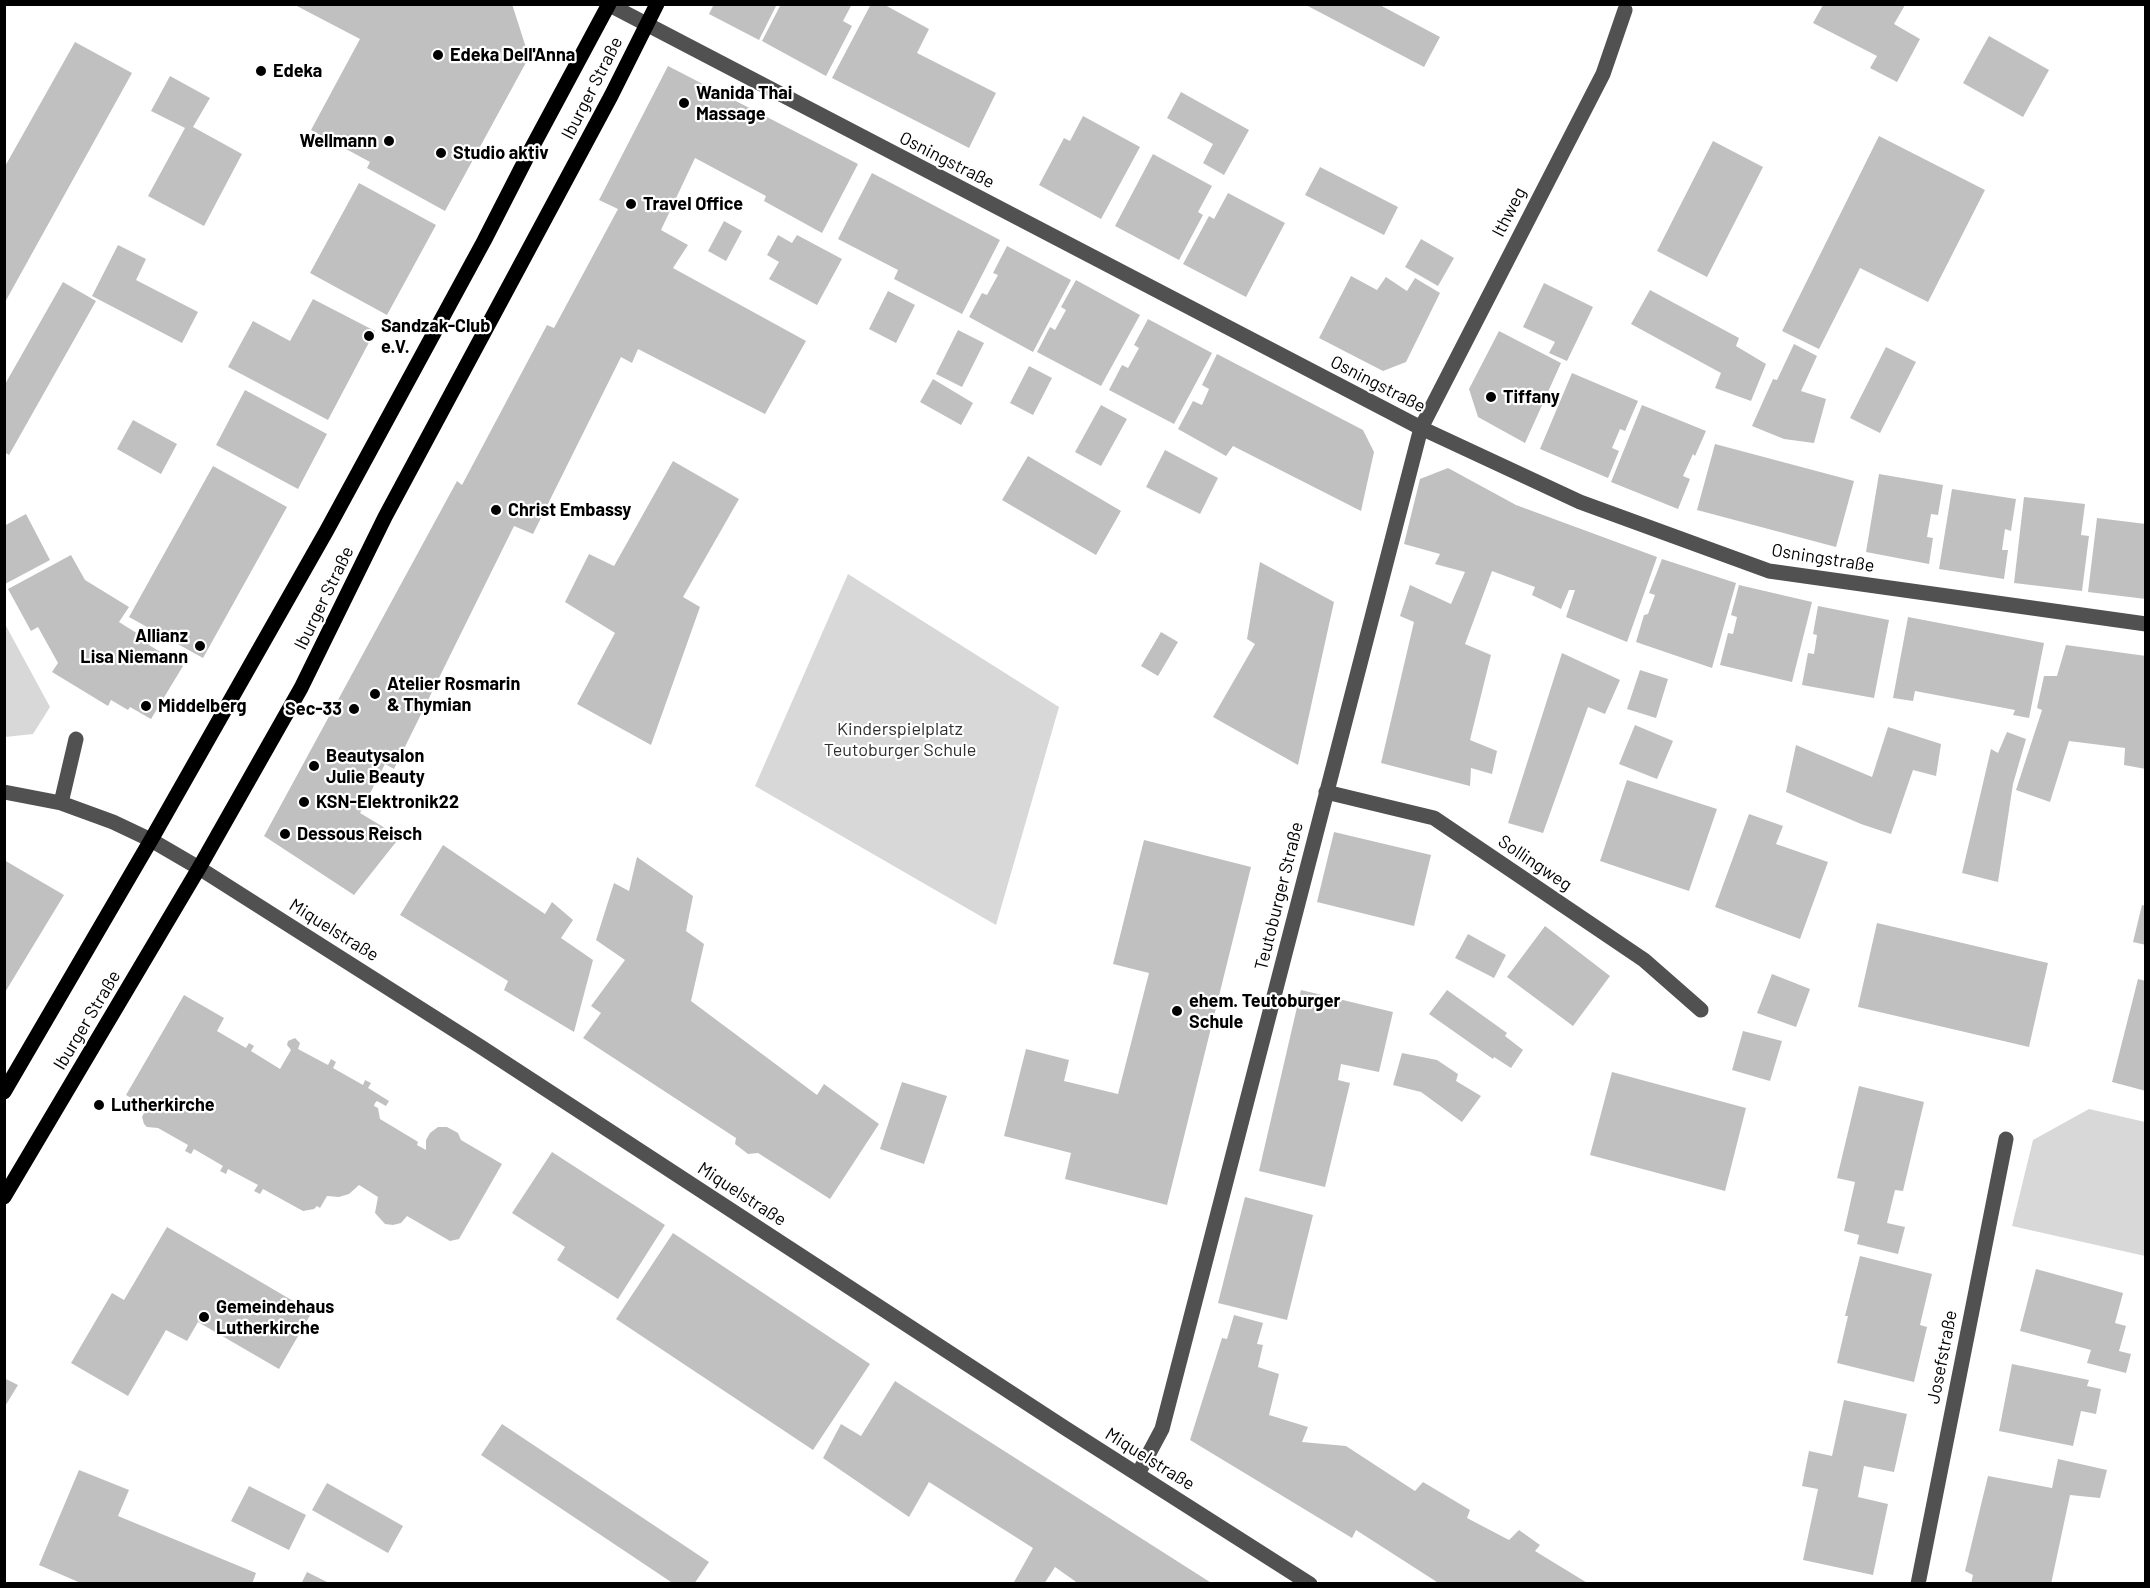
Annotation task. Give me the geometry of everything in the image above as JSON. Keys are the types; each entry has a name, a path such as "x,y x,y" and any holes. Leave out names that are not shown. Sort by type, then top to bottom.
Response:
{"main road":[{"name":"Iburger Straße","path":"4,1197 199,868 302,688 385,517 611,96 657,4"},
{"name":"Iburger Straße","path":"4,1092 152,840 338,510 484,242 608,5"}],"street":[{"name":"Osningstraße","path":"608,5 1421,428 1580,502 1769,571 2145,624"},
{"name":"Ithweg","path":"1421,428 1603,74 1625,10"},
{"name":"Teutoburger Straße","path":"1137,1474 1162,1429 1421,428"},
{"path":"61,803 75,739"},
{"name":"Miquelstraße","path":"4,792 61,803 113,822 152,840 199,868 481,1047 1065,1428 1310,1584"},
{"name":"Sollingweg","path":"1326,792 1434,818 1644,960 1701,1010"},
{"name":"Josefstraße","path":"1918,1584 2006,1139"}],"green space":[{"name":"Kinderspielplatz Teutoburger Schule","path":"848,574 1059,707 996,925 755,786"},
{"path":"5,624 50,707 33,734 5,737"},
{"path":"2089,1109 2145,1122 2145,1256 2012,1226 2033,1140"}],"building":[{"path":"293,4 512,4 529,57 445,211 367,168 370,162 311,130 360,39"},
{"path":"714,4 777,4 759,40 709,14"},
{"path":"781,4 852,4 843,21 852,26 826,76 762,41"},
{"path":"871,4 883,4 929,29 917,53 996,93 969,148 832,78"},
{"path":"1304,4 1378,4 1440,37 1424,67"},
{"path":"1823,5 1905,5 1894,24 1920,39 1897,82 1870,68 1877,56 1813,23"},
{"path":"1989,36 2049,70 2023,117 1963,83"},
{"path":"75,42 132,73 4,304 4,168"},
{"path":"668,66 858,164 822,233 764,201 766,196 695,158 661,230 688,245 673,268 806,341 765,414 638,349 632,363 621,357 533,534 514,526 394,769 385,764 360,813 400,837 354,895 264,836 457,481 462,485 547,325 554,328 618,209 599,200"},
{"path":"170,76 210,98 193,127 242,154 204,226 148,196 185,128 151,111"},
{"path":"1181,92 1249,130 1224,175 1203,163 1213,144 1167,118"},
{"path":"1083,116 1140,147 1101,219 1039,185 1064,138 1070,141"},
{"path":"1879,136 1985,190 1928,302 1860,268 1819,349 1782,331"},
{"path":"1713,141 1763,167 1707,277 1657,251"},
{"path":"1153,154 1212,186 1198,212 1203,215 1179,260 1115,226"},
{"path":"1320,167 1398,207 1384,235 1305,195"},
{"path":"872,173 1000,240 962,314 894,279 898,270 838,239"},
{"path":"359,183 436,225 387,315 310,273"},
{"path":"1228,193 1285,223 1246,297 1183,264 1209,216 1214,219"},
{"path":"724,221 742,231 726,261 708,251"},
{"path":"778,235 792,243 797,235 842,259 817,305 769,279 779,262 767,255"},
{"path":"1421,239 1454,258 1438,286 1405,267"},
{"path":"118,245 146,259 136,280 198,312 182,343 92,296"},
{"path":"1007,246 1071,280 1033,352 969,317 982,293 987,295 998,275 993,273"},
{"path":"1351,276 1377,290 1386,277 1407,291 1415,278 1440,293 1406,362 1383,371 1319,338"},
{"path":"1076,280 1140,315 1101,386 1037,352 1050,327 1055,330 1066,310 1061,307"},
{"path":"63,282 96,301 9,455 4,452 4,386"},
{"path":"1544,283 1593,307 1567,361 1549,353 1555,342 1523,327"},
{"path":"1650,290 1739,338 1736,346 1766,364 1751,401 1715,388 1721,373 1631,324"},
{"path":"888,291 915,305 896,343 869,329"},
{"path":"313,299 375,331 328,420 228,367 253,321 290,341"},
{"path":"1148,319 1212,353 1174,424 1109,390 1122,365 1128,368 1139,348 1134,345"},
{"path":"958,330 984,343 962,387 936,374"},
{"path":"1499,331 1561,363 1525,443 1478,417 1469,389"},
{"path":"1794,344 1817,356 1801,391 1826,399 1814,443 1784,439 1752,426 1773,379 1777,380"},
{"path":"1886,347 1916,362 1880,433 1850,418"},
{"path":"1217,354 1363,430 1374,452 1361,511 1233,446 1226,456 1178,429 1193,401 1202,405 1209,389 1202,385"},
{"path":"1029,366 1052,378 1033,415 1010,403"},
{"path":"1572,373 1638,401 1625,431 1620,429 1612,448 1619,451 1608,478 1540,449"},
{"path":"933,379 973,403 961,425 920,402"},
{"path":"245,390 327,434 298,489 216,445"},
{"path":"1101,405 1127,419 1101,466 1075,452"},
{"path":"1642,405 1706,431 1683,476 1690,479 1678,509 1611,482"},
{"path":"133,420 177,444 161,474 117,449"},
{"path":"1715,444 1854,481 1836,547 1697,510"},
{"path":"1165,450 1218,478 1200,514 1146,487"},
{"path":"1028,456 1121,511 1096,555 1002,500"},
{"path":"673,461 739,499 683,597 700,607 651,745 577,704 615,633 565,602 589,554 614,566"},
{"path":"213,466 287,507 203,658 129,617"},
{"path":"1448,468 1516,505 1657,557 1627,642 1566,617 1575,590 1569,590 1561,609 1532,595 1535,587 1492,571 1465,644 1491,655 1470,740 1497,751 1492,774 1471,768 1470,786 1381,763 1414,622 1400,616 1410,585 1451,604 1465,572 1435,564 1440,554 1404,544 1420,479"},
{"path":"1879,474 1943,485 1938,515 1931,514 1927,537 1933,538 1929,564 1866,552"},
{"path":"1952,489 2016,499 2011,531 2005,529 2002,550 2008,550 2004,579 1939,569"},
{"path":"2024,497 2085,504 2081,535 2089,536 2082,591 2014,583"},
{"path":"26,514 50,560 5,584 4,526"},
{"path":"2097,518 2146,524 2146,599 2088,592"},
{"path":"71,555 85,580 129,607 119,622 151,642 149,645 183,666 151,719 130,707 128,710 111,700 108,706 52,672 58,663 38,627 31,631 8,589"},
{"path":"1662,559 1736,583 1712,668 1636,642 1644,615 1648,614 1655,595 1649,593"},
{"path":"1260,562 1334,602 1298,765 1213,717 1255,644 1247,639"},
{"path":"1739,585 1812,602 1792,682 1720,665 1728,633 1733,634 1737,617 1731,615"},
{"path":"1818,606 1889,620 1874,698 1802,685 1808,653 1814,654 1817,635 1813,634"},
{"path":"1908,617 2044,643 2029,718 2013,715 2015,710 1915,691 1913,701 1893,698"},
{"path":"1161,632 1178,642 1158,676 1141,666"},
{"path":"2066,645 2146,656 2146,769 2124,765 2125,748 2069,741 2050,802 2016,790 2042,710 2037,708 2044,676 2057,676"},
{"path":"1562,653 1620,680 1605,714 1588,707 1543,833 1508,823"},
{"path":"1640,670 1668,679 1656,718 1627,709"},
{"path":"1635,725 1673,741 1657,779 1619,764"},
{"path":"1888,727 1941,744 1936,776 1913,770 1891,834 1861,824 1786,792 1796,745 1872,777"},
{"path":"2007,732 2026,739 2013,784 1998,882 1962,873 1991,749 1998,753"},
{"path":"1627,780 1717,809 1689,891 1600,861"},
{"path":"1749,814 1783,826 1776,844 1828,862 1800,939 1715,907"},
{"path":"1334,832 1431,855 1414,926 1317,902"},
{"name":"ehem. Teutoburger Schule","path":"1144,840 1251,867 1167,1205 1065,1179 1071,1153 1004,1136 1026,1049 1069,1060 1064,1081 1118,1094 1149,973 1113,964"},
{"path":"443,845 545,914 552,902 573,920 561,938 593,960 574,1032 504,990 508,981 400,915"},
{"path":"637,857 693,896 686,931 704,944 691,1001 817,1095 824,1084 879,1124 830,1199 758,1153 748,1154 735,1144 736,1138 583,1038 601,1013 591,1006 625,960 596,940 614,883 629,891"},
{"path":"4,860 64,895 4,994"},
{"path":"2142,905 2146,906 2146,945 2133,942"},
{"path":"1877,923 2048,963 2029,1047 1858,1007"},
{"path":"1545,926 1610,976 1573,1026 1507,977"},
{"path":"1468,934 1506,955 1494,978 1455,958"},
{"path":"1772,974 1810,989 1796,1027 1757,1013"},
{"path":"2138,979 2146,981 2146,1091 2112,1082"},
{"path":"1301,990 1393,1012 1379,1072 1341,1064 1338,1080 1350,1083 1325,1187 1259,1171"},
{"path":"1447,990 1507,1033 1505,1036 1523,1050 1511,1068 1494,1057 1493,1059 1429,1014"},
{"path":"184,995 224,1018 217,1031 246,1048 249,1043 254,1046 251,1051 280,1069 291,1050 287,1045 288,1041 295,1038 300,1043 298,1049 328,1065 331,1059 336,1062 333,1068 363,1085 365,1080 371,1083 368,1088 389,1101 386,1106 377,1101 375,1103 374,1106 378,1108 380,1119 418,1142 417,1145 426,1150 426,1140 430,1133 438,1127 447,1127 458,1133 461,1140 502,1164 459,1239 450,1241 407,1216 401,1223 385,1224 375,1213 378,1197 359,1185 349,1194 339,1197 327,1196 320,1208 317,1206 314,1209 303,1211 263,1189 260,1194 254,1191 258,1185 228,1169 226,1174 220,1171 223,1166 194,1149 191,1154 185,1151 188,1145 158,1128 147,1127 142,1117 147,1107 126,1095"},
{"path":"1743,1031 1782,1041 1770,1081 1732,1070"},
{"path":"1402,1053 1437,1060 1458,1074 1456,1081 1481,1096 1462,1122 1421,1092 1393,1085"},
{"path":"1612,1072 1746,1108 1725,1191 1590,1155"},
{"path":"902,1082 947,1096 924,1164 880,1149"},
{"path":"1859,1086 1924,1102 1903,1191 1895,1190 1887,1223 1905,1227 1898,1254 1857,1244 1859,1235 1844,1231 1855,1182 1837,1178"},
{"path":"552,1152 665,1225 618,1299 557,1260 565,1247 512,1213"},
{"path":"1245,1197 1313,1215 1287,1320 1218,1303"},
{"name":"Gemeindehaus Lutherkirche","path":"167,1227 312,1312 279,1369 198,1322 187,1341 166,1330 128,1396 71,1363 112,1293 124,1300"},
{"path":"673,1233 870,1364 813,1450 616,1319"},
{"path":"1860,1256 1932,1274 1920,1325 1927,1327 1914,1382 1837,1363 1848,1316 1845,1316"},
{"path":"2036,1269 2123,1293 2115,1323 2126,1326 2119,1351 2131,1354 2126,1373 2087,1363 2091,1350 2020,1331"},
{"path":"1234,1315 1263,1323 1257,1344 1263,1345 1258,1367 1279,1374 1269,1415 1308,1427 1302,1442 1346,1446 1415,1491 1423,1482 1470,1510 1467,1518 1509,1540 1519,1530 1540,1545 1535,1551 1589,1584 1440,1584 1356,1530 1352,1538 1190,1440 1222,1338 1227,1339"},
{"path":"2012,1364 2089,1380 2087,1386 2101,1389 2096,1414 2081,1411 2073,1446 1999,1431"},
{"path":"4,1378 18,1385 4,1408"},
{"path":"895,1381 1213,1584 1079,1584 1055,1567 1044,1584 1016,1584 1014,1582 1033,1548 929,1482 909,1517 823,1458 841,1424 861,1436"},
{"path":"1844,1400 1907,1414 1894,1472 1864,1466 1858,1497 1888,1504 1873,1575 1803,1560 1818,1489 1802,1486 1809,1451 1832,1456"},
{"path":"502,1424 709,1562 694,1584 674,1584 481,1455"},
{"path":"2058,1459 2107,1470 2100,1498 2070,1495 2051,1584 1971,1584 1973,1575 1965,1571 1988,1476 2052,1488"},
{"path":"79,1470 129,1490 118,1516 256,1573 252,1584 83,1584 39,1565"},
{"path":"327,1483 403,1526 388,1553 312,1510"},
{"path":"249,1486 306,1515 289,1550 231,1521"},
{"path":"307,1572 331,1584 301,1584"}],"place":[{"name":"Edeka Dell'Anna","path":"438,55"},
{"name":"Edeka","path":"261,71"},
{"name":"Wanida Thai Massage","path":"684,103"},
{"name":"Wellmann","path":"389,141"},
{"name":"Studio aktiv","path":"441,153"},
{"name":"Travel Office","path":"631,204"},
{"name":"Sandzak-Club e.V.","path":"369,336"},
{"name":"Tiffany","path":"1491,397"},
{"name":"Christ Embassy","path":"496,510"},
{"name":"Allianz Lisa Niemann","path":"200,646"},
{"name":"Atelier Rosmarin & Thymian","path":"375,694"},
{"name":"Middelberg","path":"146,706"},
{"name":"Sec-33","path":"354,709"},
{"name":"Beautysalon Julie Beauty","path":"314,766"},
{"name":"KSN-Elektronik22","path":"304,802"},
{"name":"Dessous Reisch","path":"285,834"},
{"name":"ehem. Teutoburger Schule","path":"1177,1011"},
{"name":"Lutherkirche","path":"99,1105"},
{"name":"Gemeindehaus Lutherkirche","path":"204,1317"}]}
